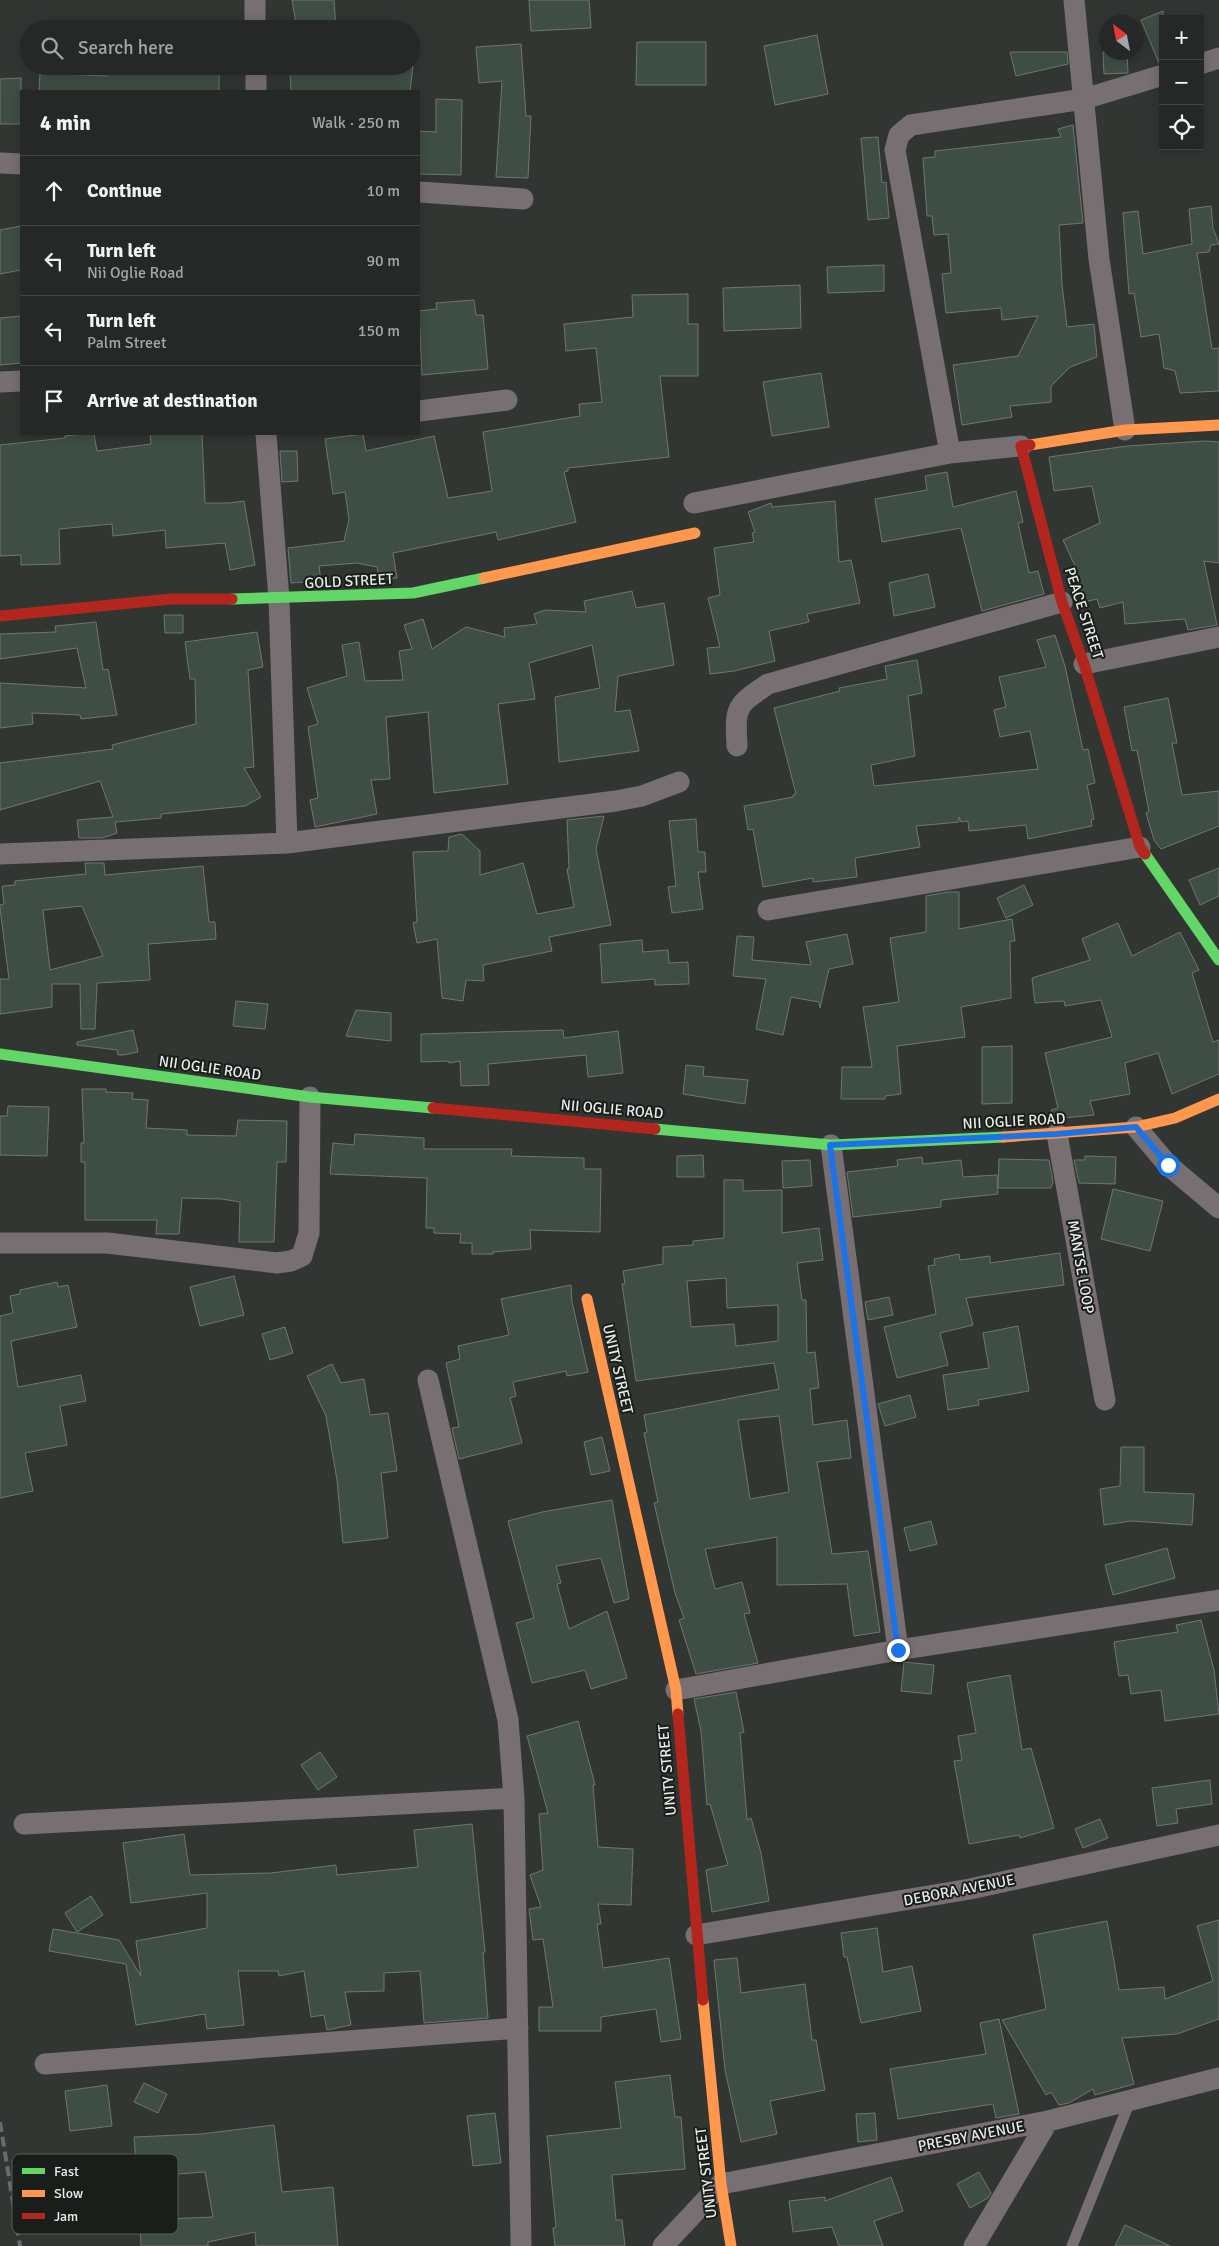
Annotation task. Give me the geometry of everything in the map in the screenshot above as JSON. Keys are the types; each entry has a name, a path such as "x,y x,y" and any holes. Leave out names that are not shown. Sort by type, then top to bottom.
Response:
{"street":[{"path":"255,20 256,0"},
{"path":"1074,0 1099,259 1126,430"},
{"path":"1204,63 1219,58"},
{"path":"256,75 256,90"},
{"path":"950,453 895,150 899,135 911,126 1084,99 1159,76"},
{"path":"0,163 20,164"},
{"path":"420,192 524,199"},
{"path":"0,382 20,381"},
{"path":"420,411 507,400"},
{"path":"694,503 950,453 1021,446 1126,430 1219,425"},
{"path":"266,435 279,599 288,844"},
{"name":"PEACE STREET","path":"1021,446 1062,602 1084,664 1140,847 1219,960"},
{"name":"GOLD STREET","path":"0,616 171,599 279,599 413,593 695,533"},
{"path":"737,746 735,717 739,706 746,698 768,684 1062,602"},
{"path":"1084,664 1219,637"},
{"path":"0,854 288,844 616,801 642,796 679,782"},
{"path":"768,910 1140,847"},
{"name":"NII OGLIE ROAD","path":"0,1054 310,1097 830,1145 1057,1134 1136,1127 1175,1118 1219,1099"},
{"path":"0,1243 107,1244 277,1264 302,1256 309,1233 310,1097"},
{"path":"1136,1127 1168,1165 1219,1208"},
{"name":"MANTSE LOOP","path":"1057,1134 1105,1400"},
{"path":"830,1145 898,1650"},
{"name":"UNITY STREET","path":"587,1299 676,1690 696,1935 721,2184 731,2246"},
{"path":"428,1380 508,1720 514,1798 521,2246"},
{"path":"676,1690 898,1650 1219,1600"},
{"path":"24,1824 514,1798"},
{"name":"DEBORA AVENUE","path":"696,1935 970,1889 1219,1835"},
{"path":"45,2064 518,2028"},
{"name":"PRESBY AVENUE","path":"721,2184 1048,2121 1219,2078"},
{"path":"974,2246 1048,2121"},
{"path":"663,2246 721,2184"}],"lane":[{"path":"1072,2246 1130,2101"}],"building":[{"path":"292,0 334,0 335,20 295,20"},
{"path":"529,0 589,0 591,28 531,31"},
{"path":"1163,11 1163,15 1159,15 1159,63 1144,27 1144,19"},
{"path":"817,35 828,94 775,105 764,46"},
{"path":"637,42 706,42 706,85 636,85"},
{"path":"521,44 526,116 531,116 528,178 496,177 502,81 479,83 476,47"},
{"path":"1010,52 1067,52 1068,64 1016,76"},
{"path":"1103,60 1127,60 1128,73 1104,74"},
{"path":"40,75 219,75 219,90 39,90"},
{"path":"290,75 412,75 410,90 291,90"},
{"path":"21,78 20,124 0,124 0,79"},
{"path":"436,99 462,100 461,175 420,174 420,131 436,132"},
{"path":"1073,125 1083,223 1059,225 1062,284 1067,327 1094,324 1097,357 1070,367 1051,386 1051,402 1010,406 1012,417 962,425 953,365 1018,356 1038,316 1002,320 1001,308 946,313 942,274 951,273 948,234 934,235 932,216 927,216 923,158 935,157 935,151 1061,137 1058,129"},
{"path":"878,137 882,183 886,182 889,218 868,220 861,138"},
{"path":"1211,206 1213,228 1219,244 1211,245 1209,252 1197,253 1212,349 1219,348 1219,391 1180,393 1175,371 1164,368 1159,334 1141,337 1134,293 1129,294 1123,213 1138,211 1143,254 1192,244 1189,209"},
{"path":"20,226 20,270 0,274 0,230"},
{"path":"884,265 884,291 828,293 827,267"},
{"path":"800,285 801,328 724,331 723,288"},
{"path":"688,294 688,324 698,324 698,376 660,376 669,457 568,468 568,471 564,472 576,522 498,540 496,532 393,553 397,578 379,579 377,567 357,563 319,566 321,581 291,583 288,548 344,541 349,519 345,492 333,494 325,439 363,435 366,451 434,436 448,498 492,491 483,432 580,416 579,404 602,402 596,348 566,351 564,324 633,317 632,295"},
{"path":"474,300 476,315 483,315 488,369 422,375 420,311 437,309 436,303"},
{"path":"20,316 20,363 0,365 0,318"},
{"path":"821,373 829,427 772,436 763,382"},
{"path":"94,435 97,451 151,444 150,435 202,435 205,503 244,501 255,565 230,570 225,543 166,548 165,530 113,536 112,524 59,529 60,564 21,565 21,555 0,556 0,445 65,438 65,436"},
{"path":"1205,441 1219,442 1219,563 1204,561 1217,625 1188,630 1185,619 1125,624 1123,602 1100,608 1097,599 1084,602 1076,568 1063,540 1100,523 1092,486 1054,491 1049,457 1127,446"},
{"path":"280,451 297,451 298,481 282,482"},
{"path":"947,472 953,507 1016,491 1023,522 1018,523 1029,573 1038,571 1044,594 982,611 961,528 882,542 875,499 927,490 925,476"},
{"path":"835,501 839,562 851,560 860,603 807,614 809,622 769,631 775,661 734,671 710,674 707,648 720,647 708,598 720,595 714,548 754,542 752,533 755,532 748,512 771,503 772,507"},
{"path":"928,574 935,607 894,616 889,583"},
{"path":"632,591 636,608 664,603 674,665 618,676 615,712 630,710 639,751 559,762 555,697 600,688 592,645 529,663 535,699 498,704 508,784 434,793 428,712 386,717 390,779 371,780 377,814 315,827 310,800 318,798 308,727 318,724 307,688 347,676 342,645 359,642 365,681 403,680 399,651 412,649 404,625 423,619 432,649 466,627 505,637 504,628 537,624 534,614 545,610 586,612 584,601"},
{"path":"164,615 183,615 183,633 165,633"},
{"path":"96,622 103,670 108,669 117,715 81,719 80,715 32,713 33,724 0,728 0,683 86,688 77,648 0,659 0,634 56,632 55,626"},
{"path":"257,632 263,667 248,670 254,767 244,768 261,797 245,806 161,814 161,818 115,822 117,833 102,838 79,838 77,820 113,817 100,781 0,810 0,763 113,749 112,745 196,724 195,679 190,679 185,642"},
{"path":"1055,635 1065,666 1083,750 1088,749 1095,783 1087,785 1094,819 1091,820 1092,826 1028,839 1026,825 969,831 968,821 961,822 959,817 959,822 916,826 920,847 855,858 857,877 813,882 813,878 763,887 753,829 748,830 744,806 793,797 796,794 774,708 840,691 839,688 887,679 885,666 917,660 922,693 908,696 915,756 871,765 874,786 1038,769 1030,731 1000,737 994,710 1006,707 999,677 1046,667 1037,640"},
{"path":"1168,698 1177,743 1172,743 1182,795 1219,791 1219,826 1161,849 1154,840 1146,813 1149,811 1137,750 1132,751 1124,707"},
{"path":"604,816 596,849 611,925 549,937 552,951 483,965 484,981 466,980 463,1001 442,998 437,939 417,943 413,923 417,922 413,852 448,851 449,837 462,834 480,851 480,875 523,863 537,914 574,907 567,869 569,869 567,820"},
{"path":"696,819 698,852 705,852 706,872 698,872 703,909 672,913 668,887 676,886 669,821"},
{"path":"85,863 104,863 105,875 203,866 209,922 215,922 216,939 148,944 150,980 97,983 95,1029 81,1029 80,984 52,984 52,1007 0,1014 0,979 9,979 0,908 0,905 4,904 2,886 15,885 15,881 86,874","holes":["82,906 103,956 50,970 43,910"]},
{"path":"1219,868 1219,896 1200,905 1189,880"},
{"path":"1024,885 1033,905 1006,918 997,898"},
{"path":"959,892 959,929 1012,919 1015,941 1010,941 1011,998 961,1007 965,1037 897,1046 901,1094 885,1096 885,1099 841,1099 842,1067 872,1067 863,1007 899,1002 890,938 926,932 926,896"},
{"path":"1118,923 1132,956 1180,932 1199,970 1192,973 1213,1042 1219,1040 1219,1074 1172,1094 1158,1053 1125,1063 1130,1094 1090,1101 1094,1115 1054,1119 1051,1110 1058,1108 1045,1053 1112,1037 1101,1000 1065,1006 1064,1001 1035,1003 1032,978 1090,960 1082,939"},
{"path":"847,934 853,964 829,969 820,1008 819,1002 791,997 783,1035 756,1029 766,979 733,976 737,936 754,937 752,960 811,965 806,942"},
{"path":"642,940 643,952 668,950 669,963 688,962 689,984 655,985 655,979 602,983 600,944"},
{"path":"236,1001 268,1004 265,1029 233,1026"},
{"path":"356,1010 391,1013 391,1041 346,1036"},
{"path":"133,1030 138,1052 118,1055 117,1050 77,1045 77,1042"},
{"path":"563,1030 564,1038 618,1031 623,1073 588,1077 586,1055 488,1064 489,1085 461,1086 460,1061 449,1063 449,1061 421,1062 421,1034"},
{"path":"1012,1046 1012,1103 982,1104 982,1047"},
{"path":"686,1065 704,1067 703,1076 748,1080 745,1104 683,1094"},
{"path":"82,1089 106,1089 106,1092 133,1093 132,1099 148,1100 146,1128 187,1130 187,1135 236,1136 238,1120 287,1121 286,1162 277,1162 274,1242 239,1242 240,1202 222,1199 182,1198 179,1234 156,1234 157,1220 85,1220 85,1162 81,1162 81,1143 84,1143"},
{"path":"8,1106 49,1107 47,1156 0,1155 0,1116 7,1116"},
{"path":"355,1134 424,1138 424,1149 512,1149 511,1156 584,1158 584,1169 601,1169 600,1232 530,1230 531,1249 493,1252 493,1254 472,1254 472,1243 460,1243 461,1234 434,1233 434,1228 426,1228 427,1178 330,1174 333,1143 354,1145"},
{"path":"703,1155 704,1177 677,1177 677,1156"},
{"path":"1085,1156 1116,1157 1115,1184 1079,1183 1074,1160 1085,1160"},
{"path":"922,1157 923,1164 961,1160 963,1177 997,1175 998,1194 941,1200 941,1207 853,1217 847,1172 898,1166 897,1160"},
{"path":"999,1159 1049,1160 1053,1182 1051,1188 998,1188"},
{"path":"810,1160 812,1186 783,1188 782,1161"},
{"path":"724,1180 743,1180 743,1191 782,1190 782,1233 819,1228 823,1260 797,1263 802,1300 806,1300 807,1353 815,1352 819,1388 810,1389 813,1425 847,1420 851,1458 817,1462 832,1554 868,1551 880,1632 854,1636 847,1584 777,1585 777,1537 705,1549 715,1589 742,1582 750,1613 744,1614 758,1663 696,1674 679,1620 684,1618 675,1593 654,1503 658,1502 644,1433 647,1432 644,1415 779,1389 774,1363 636,1381 622,1284 625,1284 623,1271 663,1264 663,1247 693,1245 693,1241 724,1238","holes":["726,1278 727,1308 778,1305 778,1341 736,1346 734,1324 691,1327 687,1281","779,1416 789,1492 750,1499 738,1420"]},
{"path":"1113,1189 1163,1201 1150,1251 1101,1239"},
{"path":"1060,1253 1064,1285 966,1298 973,1325 940,1333 948,1365 897,1378 884,1327 936,1314 928,1266 935,1265 934,1259 959,1254 960,1260 990,1256 990,1263"},
{"path":"234,1276 244,1315 200,1326 190,1287"},
{"path":"57,1282 58,1287 68,1285 77,1327 11,1341 18,1387 81,1375 86,1401 60,1406 67,1445 25,1453 33,1491 0,1498 0,1316 13,1313 10,1296 20,1294 20,1290"},
{"path":"571,1285 572,1302 588,1372 567,1376 566,1371 513,1382 516,1396 510,1398 522,1443 459,1459 452,1428 459,1427 446,1363 460,1359 458,1346 509,1335 501,1299"},
{"path":"889,1297 893,1315 868,1320 865,1302"},
{"path":"1018,1326 1029,1391 978,1400 979,1405 948,1410 943,1375 989,1368 983,1333"},
{"path":"285,1327 293,1353 270,1360 262,1334"},
{"path":"332,1364 341,1383 364,1379 370,1415 388,1413 397,1471 381,1473 388,1538 343,1543 337,1480 326,1416 307,1376"},
{"path":"910,1395 916,1417 885,1426 878,1404"},
{"path":"602,1437 610,1471 591,1475 584,1442"},
{"path":"1121,1447 1144,1447 1144,1492 1194,1494 1192,1525 1131,1521 1104,1525 1100,1489 1120,1486"},
{"path":"612,1500 629,1599 614,1603 601,1558 556,1566 561,1583 557,1584 569,1629 607,1611 627,1678 591,1689 585,1670 532,1683 516,1623 534,1618 508,1521 542,1512"},
{"path":"931,1521 937,1544 910,1551 904,1528"},
{"path":"1167,1548 1175,1578 1113,1595 1105,1565"},
{"path":"1201,1620 1214,1670 1219,1714 1165,1721 1161,1690 1131,1694 1128,1675 1119,1676 1114,1642 1178,1632 1176,1625"},
{"path":"904,1662 934,1665 931,1694 901,1691"},
{"path":"1010,1675 1022,1750 1031,1748 1054,1828 1020,1838 1019,1835 969,1844 954,1761 962,1760 958,1736 976,1733 967,1683"},
{"path":"736,1692 744,1732 740,1733 747,1820 751,1818 761,1853 769,1901 712,1912 706,1870 728,1865 710,1804 707,1805 701,1731 694,1699"},
{"path":"578,1721 595,1785 593,1785 598,1847 633,1849 631,1905 598,1904 601,1924 597,1924 603,1968 669,1958 681,2039 661,2042 656,2009 601,2017 601,2031 539,2031 539,2007 553,2007 543,1939 533,1940 529,1909 541,1907 530,1875 543,1870 539,1814 548,1813 527,1736"},
{"path":"320,1752 337,1777 318,1790 301,1765"},
{"path":"1210,1780 1212,1804 1176,1809 1178,1823 1157,1826 1152,1788"},
{"path":"1100,1819 1108,1838 1083,1848 1075,1829"},
{"path":"472,1824 485,1952 483,1953 488,2018 424,2023 420,1971 384,1973 384,1991 345,1992 351,2025 327,2030 324,2015 311,2017 304,1971 279,1976 278,1971 238,1971 244,2025 207,2029 205,2014 136,2025 126,1964 49,1951 53,1929 119,1940 141,1976 136,1941 207,1928 207,1893 131,1903 123,1843 184,1834 190,1875 271,1873 336,1865 337,1875 418,1867 414,1830"},
{"path":"91,1896 103,1915 77,1932 65,1913"},
{"path":"1219,1920 1219,2019 1177,2034 1122,2038 1134,2084 1095,2095 1093,2089 1069,2103 1059,2105 1051,2092 1046,2095 1002,2020 1046,2009 1033,1935 1107,1921 1119,1990 1164,1987 1165,1999 1213,1981 1197,1926"},
{"path":"877,1928 883,1972 912,1966 921,2011 861,2023 847,1957 844,1957 841,1933"},
{"path":"737,1958 741,1993 805,1984 812,2040 816,2040 825,2090 770,2101 777,2134 741,2142 725,2070 714,1960"},
{"path":"999,2019 1019,2114 996,2118 993,2104 898,2119 890,2069 986,2054 980,2023"},
{"path":"670,2075 675,2117 681,2117 685,2169 612,2175 616,2220 622,2220 625,2246 555,2246 553,2228 556,2227 547,2136 621,2128 615,2082"},
{"path":"144,2083 167,2094 158,2113 134,2102"},
{"path":"107,2085 112,2126 70,2131 65,2091"},
{"path":"495,2113 501,2163 473,2166 467,2116"},
{"path":"875,2113 877,2140 858,2142 856,2114"},
{"path":"274,2125 282,2192 333,2187 338,2246 256,2246 255,2232 208,2242 208,2246 141,2246 141,2234 178,2234 178,2218 213,2217 205,2172 178,2174 178,2154 135,2154 134,2137 201,2134"},
{"path":"979,2172 991,2193 988,2198 970,2208 957,2184"},
{"path":"891,2177 903,2211 874,2221 883,2246 839,2246 832,2227 793,2232 789,2201 825,2197 825,2201"},
{"path":"1125,2225 1170,2246 1115,2246"}],"railway":[{"path":"0,2122 12,2196"},
{"path":"18,2234 20,2246"}],"traffic: fast":[{"path":"232,599 413,593 484,578"},
{"path":"1145,854 1219,960"},
{"path":"0,1054 310,1097 433,1108"},
{"path":"655,1129 831,1145 1004,1137"}],"traffic: slow":[{"path":"1030,445 1125,430 1219,425"},
{"path":"484,578 695,533"},
{"path":"1004,1137 1136,1127 1175,1118 1219,1099"},
{"path":"587,1299 676,1690 678,1714"},
{"path":"703,2000 721,2184 731,2246"}],"traffic: jam":[{"path":"1030,445 1021,446 1062,602 1084,664 1140,847 1145,854"},
{"path":"0,616 171,599 232,599"},
{"path":"433,1108 655,1129"},
{"path":"678,1714 703,2000"}],"route":[{"path":"898,1650 830,1145 1057,1134 1136,1127 1168,1165"}]}
